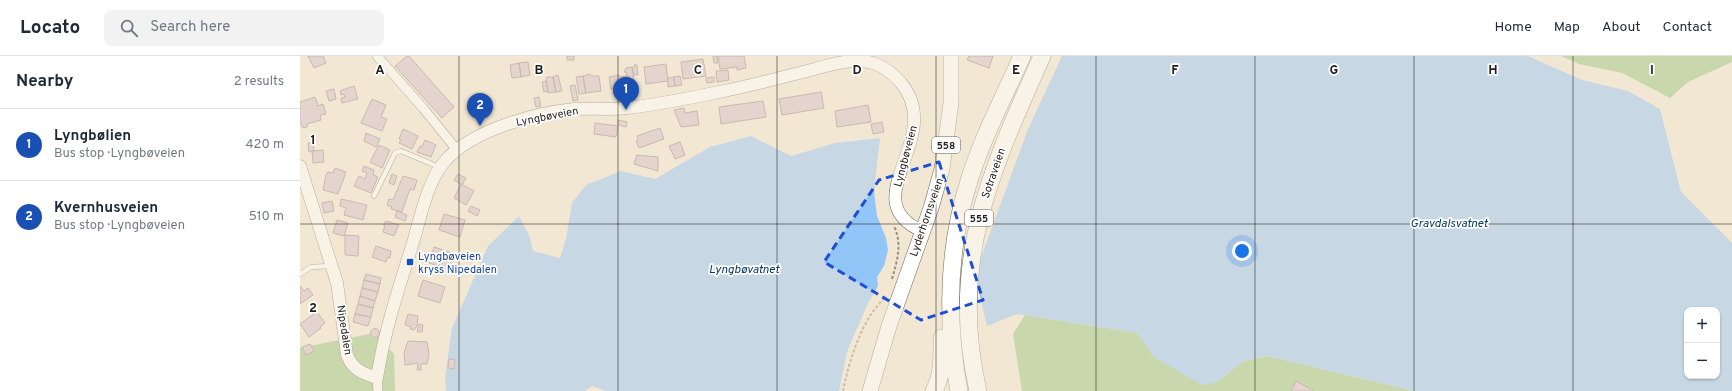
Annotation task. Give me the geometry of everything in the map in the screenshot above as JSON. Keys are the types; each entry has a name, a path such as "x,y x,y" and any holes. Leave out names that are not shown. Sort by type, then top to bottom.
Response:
{"highway":[{"name":"Sotraveien","path":"959,391 952,351 950,316 954,246 969,180 984,141 1022,56"},
{"name":"Sotraveien","path":"978,391 970,350 968,318 969,283 973,247 988,185 995,164 1042,56"},
{"name":"555","path":"938,387 943,355 942,279 954,246"}],"main road":[{"name":"Lyderhornsveien","path":"870,391 889,326 937,189 945,153 951,103 951,56"},
{"name":"Lyderhornsveien","path":"876,372 877,391"}],"street":[{"path":"377,56 423,108 457,150"},
{"name":"Lyngbøveien","path":"378,391 377,378 380,354 397,292 423,210 440,168 457,150 479,136 512,122 574,109 612,109 654,104 730,90 847,61 873,59 899,80 911,97 914,106 913,134 896,188 897,223"},
{"name":"Nipedalen","path":"300,166 340,298 347,355 352,366 360,372 377,378"},
{"path":"897,223 922,231"}],"lane":[{"path":"374,196 394,153 401,151 440,168"},
{"path":"300,274 311,267 331,267"}],"path":[{"path":"890,283 900,247 897,223"},
{"path":"843,391 847,372 860,337 871,314 886,298 884,304"}],"highlighted area":[{"path":"939,162 983,300 921,320 824,262 879,180"}],"green space":[{"path":"1561,56 1732,56 1732,62 1688,82 1670,98 1622,73 1579,64"},
{"path":"1025,315 1138,333 1217,382 1243,361 1268,356 1415,391 1022,391 1013,334"},
{"path":"374,333 394,354 395,391 300,391 300,348"}],"water":[{"name":"Gravdalsvatnet","path":"1062,56 1528,56 1582,80 1628,91 1660,109 1681,192 1732,243 1732,391 1415,391 1268,356 1243,361 1217,382 1202,385 1154,357 1137,333 1017,314 987,326 975,274 1028,129"},
{"name":"Lyngbøvatnet","path":"751,136 791,156 835,143 880,138 874,192 877,216 886,238 888,250 884,266 877,277 878,286 867,305 847,352 839,391 606,391 592,386 585,391 446,391 445,377 452,328 488,246 519,216 529,235 533,251 560,258 566,239 572,203 586,185 621,171 655,179 710,147"}],"building":[{"path":"308,56 323,56 326,63 314,68"},
{"path":"409,56 454,107 442,118 395,66"},
{"path":"567,56 574,56 574,60 567,60"},
{"path":"713,56 717,56 718,63 714,63"},
{"path":"718,56 744,56 746,68 737,70 737,67 720,69"},
{"path":"969,56 993,56 989,68 967,60"},
{"path":"703,59 706,76 683,79 681,62"},
{"path":"528,62 530,75 521,77 519,63"},
{"path":"519,63 521,77 512,78 510,65"},
{"path":"666,64 668,81 646,84 644,67"},
{"path":"634,65 637,65 638,75 634,75 633,73 632,68 634,68"},
{"path":"632,67 634,80 628,81 626,72 624,72 626,68"},
{"path":"728,70 729,80 717,82 716,71"},
{"path":"590,74 591,76 599,76 601,91 586,93 583,76"},
{"path":"558,75 562,91 556,92 553,77"},
{"path":"619,75 619,77 628,76 629,87 611,89 609,77"},
{"path":"583,76 586,93 579,94 576,77"},
{"path":"680,76 682,85 675,86 674,77"},
{"path":"547,77 553,77 556,92 548,93"},
{"path":"674,77 675,86 668,87 668,78"},
{"path":"714,77 714,82 707,83 706,78"},
{"path":"546,81 548,91 544,92 542,82"},
{"path":"575,85 578,100 573,101 570,86"},
{"path":"354,86 358,99 342,103 341,98 345,97 344,94 341,95 340,91"},
{"path":"334,89 336,99 329,101 326,91"},
{"path":"821,92 824,108 782,115 779,99"},
{"path":"315,97 318,106 323,104 326,114 320,115 321,120 307,124 307,127 303,128 300,122 300,102"},
{"path":"539,97 541,106 536,107 534,98"},
{"path":"372,99 386,105 381,117 387,119 382,131 361,123"},
{"path":"763,101 766,117 721,124 719,107"},
{"path":"868,105 871,122 837,127 835,111"},
{"path":"684,108 685,113 697,111 699,125 681,127 674,110"},
{"path":"618,120 627,122 626,127 618,125"},
{"path":"882,122 884,132 873,134 871,124"},
{"path":"595,123 618,126 616,137 594,134"},
{"path":"660,128 664,139 639,148 636,141 638,140 637,136"},
{"path":"403,129 418,136 412,149 399,143"},
{"path":"366,133 380,139 376,147 364,141"},
{"path":"425,140 436,145 431,157 417,152 420,146 422,147"},
{"path":"313,142 314,151 309,152 308,143"},
{"path":"680,142 685,155 675,159 669,146"},
{"path":"379,145 390,150 382,168 370,162"},
{"path":"323,150 324,162 313,163 312,151"},
{"path":"637,155 658,157 658,171 634,164"},
{"path":"364,166 374,170 373,175 378,177 371,193 354,186 359,176 365,179 367,173 362,171"},
{"path":"335,168 346,172 338,194 323,190 326,175 328,172 333,173"},
{"path":"392,174 397,176 394,185 389,183"},
{"path":"458,174 466,178 462,185 454,180"},
{"path":"403,176 417,180 414,190 410,189 402,212 391,209 392,207 387,205 389,199 393,200"},
{"path":"461,184 474,191 466,205 454,198"},
{"path":"341,199 367,205 363,220 344,215 346,208 340,206"},
{"path":"332,201 334,211 324,213 322,203"},
{"path":"471,206 480,210 477,216 468,211"},
{"path":"397,211 407,215 405,221 395,217"},
{"path":"444,214 465,220 460,237 439,230"},
{"path":"337,220 348,223 344,236 333,233"},
{"path":"386,221 399,225 394,236 383,232 385,225 383,225"},
{"path":"345,235 359,236 358,256 345,255"},
{"path":"376,246 391,251 390,258 388,257 386,262 372,257"},
{"path":"434,247 455,254 450,270 429,263"},
{"path":"366,274 381,278 380,284 364,280"},
{"path":"364,280 380,284 378,292 362,288"},
{"path":"423,280 445,287 440,303 418,296"},
{"path":"300,286 304,291 308,288 313,295 300,304"},
{"path":"362,288 378,292 375,301 360,296"},
{"path":"360,296 375,301 373,308 358,304"},
{"path":"358,304 373,308 371,317 355,314"},
{"path":"317,312 325,323 309,337 300,324"},
{"path":"355,314 371,317 368,326 353,322"},
{"path":"408,314 418,316 417,326 414,330 405,325"},
{"path":"419,324 423,325 422,332 417,332"},
{"path":"373,329 377,329 379,333 377,337 373,337 371,335 371,331"},
{"path":"408,341 427,342 429,355 427,364 421,364 421,370 417,370 418,363 405,365 404,353"},
{"path":"310,344 314,351 306,355 302,347"},
{"path":"449,359 455,360 454,369 448,368"},
{"path":"1296,381 1314,391 1291,391"}],"place":[{"name":"Lyngbølien","path":"626,110"},
{"name":"Kvernhusveien","path":"480,126"},
{"name":"Lyngbøveien kryss Nipedalen","path":"410,262"}]}
